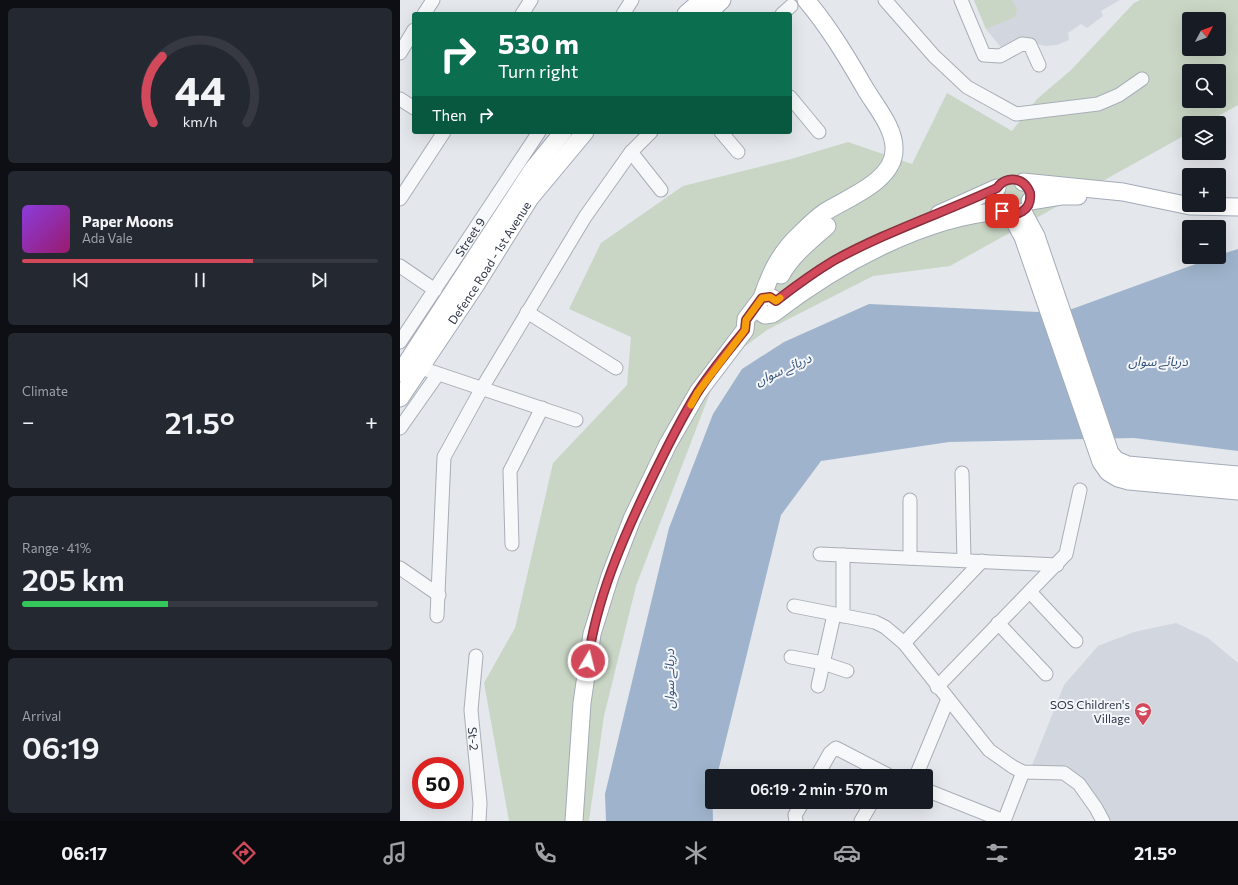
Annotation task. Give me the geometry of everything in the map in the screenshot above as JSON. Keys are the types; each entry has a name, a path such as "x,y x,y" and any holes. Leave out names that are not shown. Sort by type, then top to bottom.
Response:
{"main road":[{"path":"688,12 702,0"},
{"path":"709,12 722,0"},
{"path":"769,305 785,268 810,240 839,216 884,189 897,173 903,152 903,139 899,129 853,54 815,0"},
{"path":"769,305 768,279 779,258 790,244 824,213 877,180 890,163 894,152 893,138 844,52 793,7"},
{"path":"400,373 444,319 533,169 561,134"},
{"name":"Defence Road - 1st Avenue","path":"400,398 421,368 444,319 530,198 571,146 583,134"},
{"path":"574,821 582,703 592,634 610,576 632,519 668,444 698,392 745,330 746,320 814,273 847,254 888,234 997,188 1006,180 1015,179 1023,182 1123,192 1190,206 1238,207"},
{"path":"1017,210 1029,188 1023,182"},
{"path":"997,188 995,201 1017,210 1029,237 1105,457 1108,472 1118,478 1129,481 1238,491"},
{"path":"769,305 835,270 910,234 956,218 973,214 1017,210 1061,196 1092,196 1210,217 1238,217"},
{"path":"1105,457 1122,464 1238,475"}],"street":[{"path":"425,12 433,0"},
{"path":"523,12 531,0"},
{"path":"624,12 632,0"},
{"path":"885,0 934,56 967,87 1016,114 1098,104 1119,95 1142,79"},
{"path":"961,0 984,55 1000,56 1022,44 1030,45 1039,65"},
{"path":"400,53 412,33"},
{"path":"400,99 412,107"},
{"path":"792,99 819,132"},
{"path":"400,199 443,134"},
{"name":"Street 9","path":"400,342 538,134"},
{"path":"437,616 444,457 482,388 585,217 631,152 649,134"},
{"path":"723,134 738,152"},
{"path":"631,152 661,190"},
{"path":"400,266 435,290"},
{"path":"527,312 616,368"},
{"path":"421,368 576,420"},
{"path":"400,428 438,374"},
{"path":"512,544 510,471 542,408"},
{"path":"962,474 964,560"},
{"path":"938,687 1066,554 1080,490"},
{"path":"910,500 910,558"},
{"path":"820,554 1057,565"},
{"path":"818,686 823,663 838,616 843,555"},
{"path":"904,643 982,561"},
{"path":"400,568 439,595"},
{"path":"1030,592 1076,641"},
{"path":"794,606 838,616 875,622 885,627 904,643 990,750 1013,767 1023,772 1064,773 1079,784 1096,808 1103,821"},
{"path":"998,623 1046,674"},
{"name":"St-2","path":"476,656 471,710 480,803 479,821"},
{"path":"791,657 823,663 847,671"},
{"path":"919,769 948,699"},
{"path":"821,769 830,753 836,748 876,769"},
{"path":"933,793 1004,821 1023,772"},
{"path":"796,821 796,815 799,809"},
{"path":"861,821 868,809"}],"shaded area":[{"path":"974,0 1120,0 1101,11 1103,16 1087,28 1081,24 1068,33 1069,40 1057,45 1045,46 1026,41 1004,51 986,29"},
{"name":"SOS Children's Village","path":"1176,623 1208,638 1238,663 1238,821 1108,821 1074,772 1031,768 1064,685 1098,646 1134,632"}],"green space":[{"path":"974,0 1012,0 1017,9 1015,17 986,29"},
{"path":"1140,0 1238,0 1238,105 1218,116 1182,116 1182,137 950,266 873,276 767,330 721,364 636,586 604,716 589,821 509,821 484,683 515,628 553,463 627,385 631,337 569,309 601,243 683,186 791,159 848,142 912,164 947,93 1012,131 1037,99 1071,70 1134,3"}],"water":[{"name":"دریائے سواں","path":"1238,249 1238,451 1134,438 949,442 821,461 781,515 719,769 705,769 705,809 713,809 713,821 606,821 605,794 669,528 713,414 742,369 784,342 869,304 1061,313 1196,264 1226,264 1226,253"}],"slow traffic":[{"path":"691,405 698,392 745,330 746,320 759,301 765,296 773,298 776,301 780,298"}],"place":[{"name":"SOS Children's Village","path":"1143,726"}],"route":[{"path":"588,661 592,634 610,576 632,519 668,444 698,392 745,330 746,320 759,301 765,296 773,298 776,301 833,261 888,234 966,203 997,188 1006,180 1015,179 1023,182 1029,188 1031,197 1029,205 1023,212 1015,215 1010,215 1002,211"}]}
